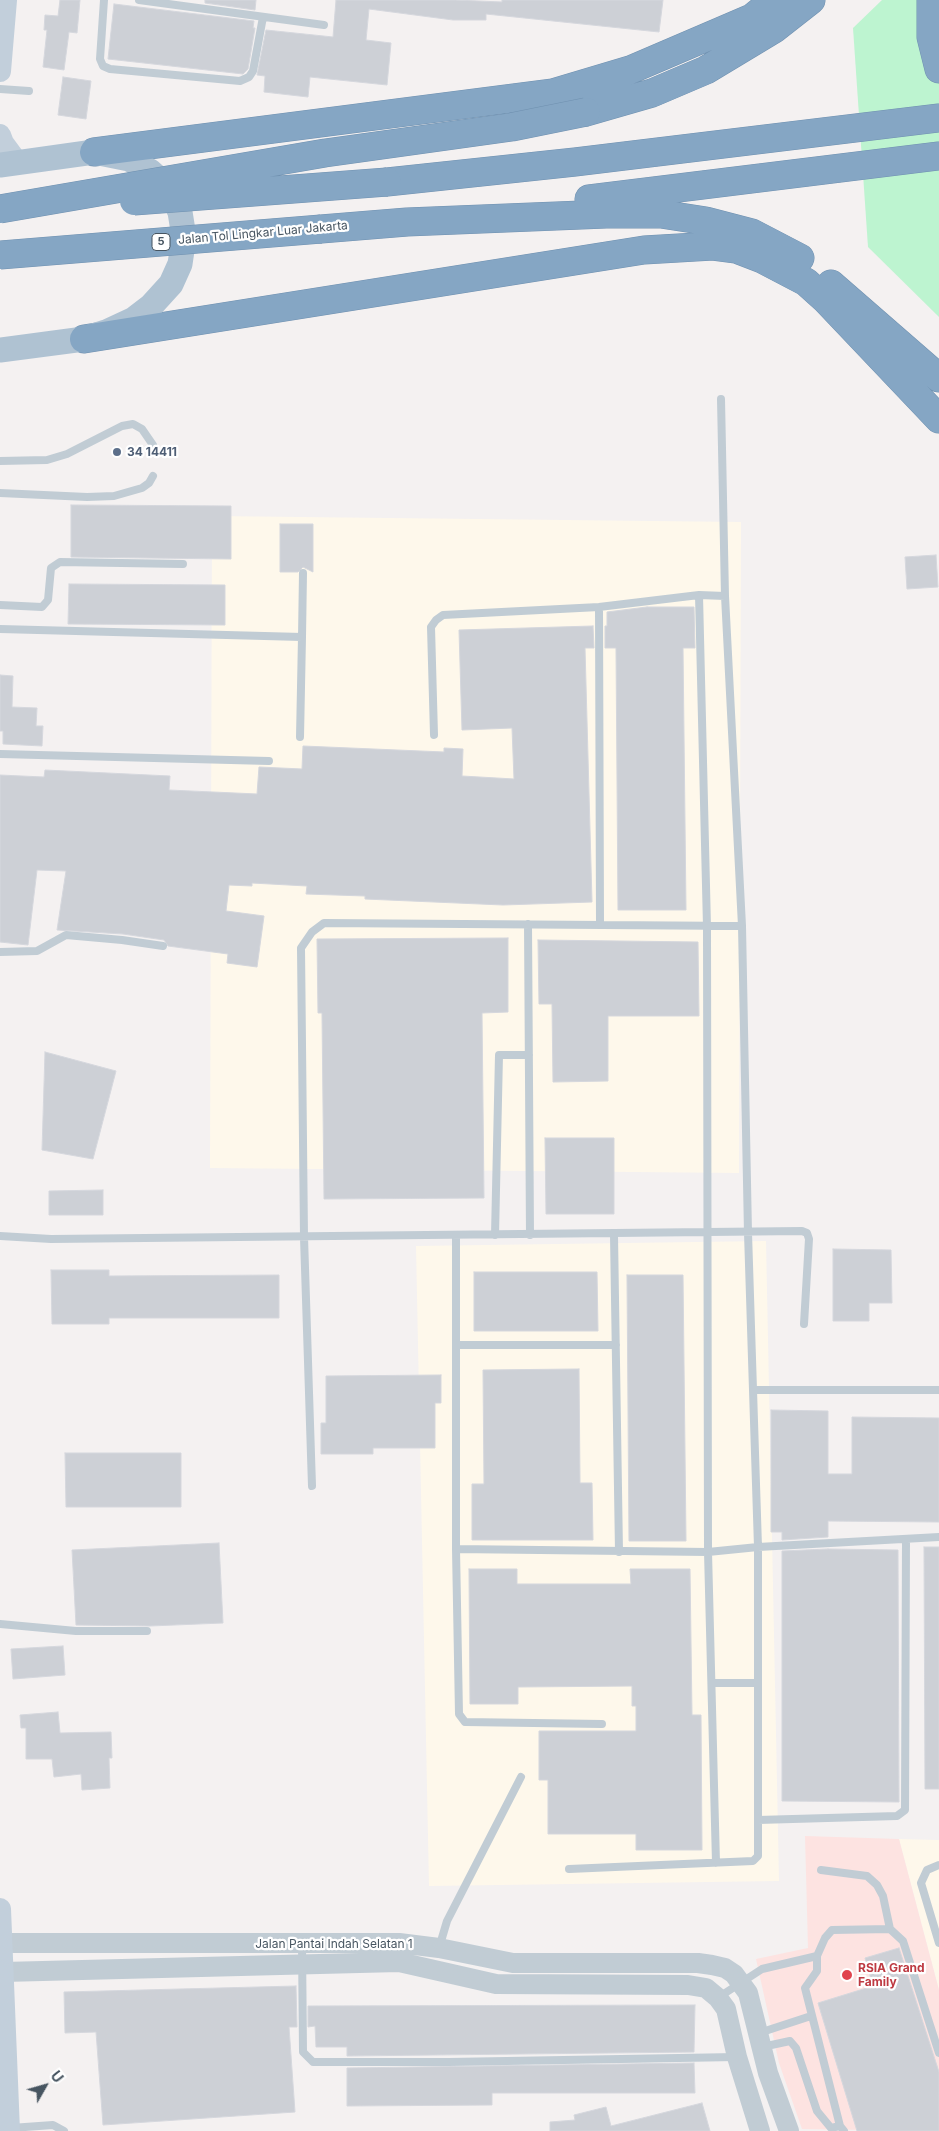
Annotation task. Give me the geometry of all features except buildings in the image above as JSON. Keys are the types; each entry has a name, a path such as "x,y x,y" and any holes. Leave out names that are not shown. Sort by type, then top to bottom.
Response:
{"highway":[{"path":"598,108 723,42 774,0"},
{"path":"0,210 325,153 512,127 598,108 652,92 706,70 774,29 811,0"},
{"path":"931,0 931,37 939,69"},
{"path":"94,152 553,92 630,70 749,20"},
{"path":"0,210 387,182 575,162 939,118"},
{"path":"394,223 852,165 939,156"},
{"path":"394,223 606,214 660,214 706,221 752,233 805,261 939,378"},
{"name":"Jalan Tol Lingkar Luar Jakarta","path":"0,255 394,223"},
{"path":"84,339 644,250 713,246 736,249 762,259 806,282 826,300 939,419"},
{"path":"805,261 891,357 939,401"}],"main road":[{"path":"0,72 6,0"},
{"path":"0,135 8,164 94,152 119,156 139,164 169,188 176,200 183,224 183,250 180,264 171,284 151,306 122,326 84,339 0,350"},
{"path":"0,1909 11,1943 9,2130"}],"street":[{"name":"Jalan Pantai Indah Selatan 1","path":"11,1943 302,1954 399,1962 496,1984 688,1985 706,1988 718,1998"},
{"name":"Jalan Pantai Indah Selatan 1","path":"12,1971 302,1954 399,1944 438,1948 513,1963 698,1963 725,1968 742,1982"},
{"path":"742,1982 753,2008 774,2090 789,2131"},
{"path":"718,1998 726,2009 737,2057 760,2131"}],"lane":[{"path":"104,0 100,59 103,66 110,69 240,81 249,77 253,70 263,17"},
{"path":"139,0 324,25"},
{"path":"0,89 29,91"},
{"path":"569,1869 716,1863 756,1860 758,1856 758,1547 748,1233 742,926 725,596 721,399"},
{"path":"0,461 47,460 66,454 122,426 133,424 142,429 153,445"},
{"path":"0,493 87,498 114,496 142,488 149,484 154,476"},
{"path":"0,605 42,607 48,600 51,568 60,562 183,564"},
{"path":"300,738 303,573"},
{"path":"434,735 431,627 436,620 444,615 599,606 699,595 725,596"},
{"path":"699,595 707,927 708,1552 716,1863"},
{"path":"599,606 600,924"},
{"path":"0,629 302,637"},
{"path":"0,754 269,761"},
{"path":"312,1486 304,1237 301,948 312,932 324,923 742,926"},
{"path":"528,924 530,1235"},
{"path":"0,952 37,951 66,935 163,946"},
{"path":"496,1236 499,1055 529,1055"},
{"path":"0,1236 51,1239 708,1234 802,1231 807,1233 809,1240 804,1324"},
{"path":"614,1234 619,1552"},
{"path":"456,1236 458,1344 456,1549 461,1719 465,1722 602,1724"},
{"path":"458,1344 616,1345"},
{"path":"753,1390 939,1390"},
{"path":"456,1549 708,1552 758,1547 939,1536"},
{"path":"758,1820 897,1816 905,1810 906,1539"},
{"path":"0,1624 76,1631 147,1631"},
{"path":"712,1683 758,1683"},
{"path":"438,1948 448,1920 521,1776"},
{"path":"939,1865 927,1870 921,1883 939,1943"},
{"path":"821,1870 867,1876 877,1885 883,1896 890,1929 903,1941 939,2053"},
{"path":"760,2040 790,2042 796,2048 817,2112 831,2128 842,2128 805,1988 817,1971 817,1956 825,1938 832,1930 890,1929"},
{"path":"302,1954 303,2052 312,2062 449,2062 737,2057"},
{"path":"718,1998 762,1969 817,1956"},
{"path":"760,2040 811,2016"},
{"path":"9,2130 53,2125 64,2131"}],"shaded area":[{"path":"212,516 741,522 739,1173 210,1168"},
{"path":"766,1241 779,1881 429,1886 416,1246"},
{"name":"RSIA Grand Family","path":"805,1836 899,1839 939,1990 939,2131 802,2129 779,2063 756,1959 808,1948"},
{"path":"899,1839 939,1840 939,1990"}],"green space":[{"path":"882,0 939,0 939,317 868,247 853,28"}],"place":[{"name":"34 14411","path":"117,452"},
{"name":"RSIA Grand Family","path":"847,1975"}]}
